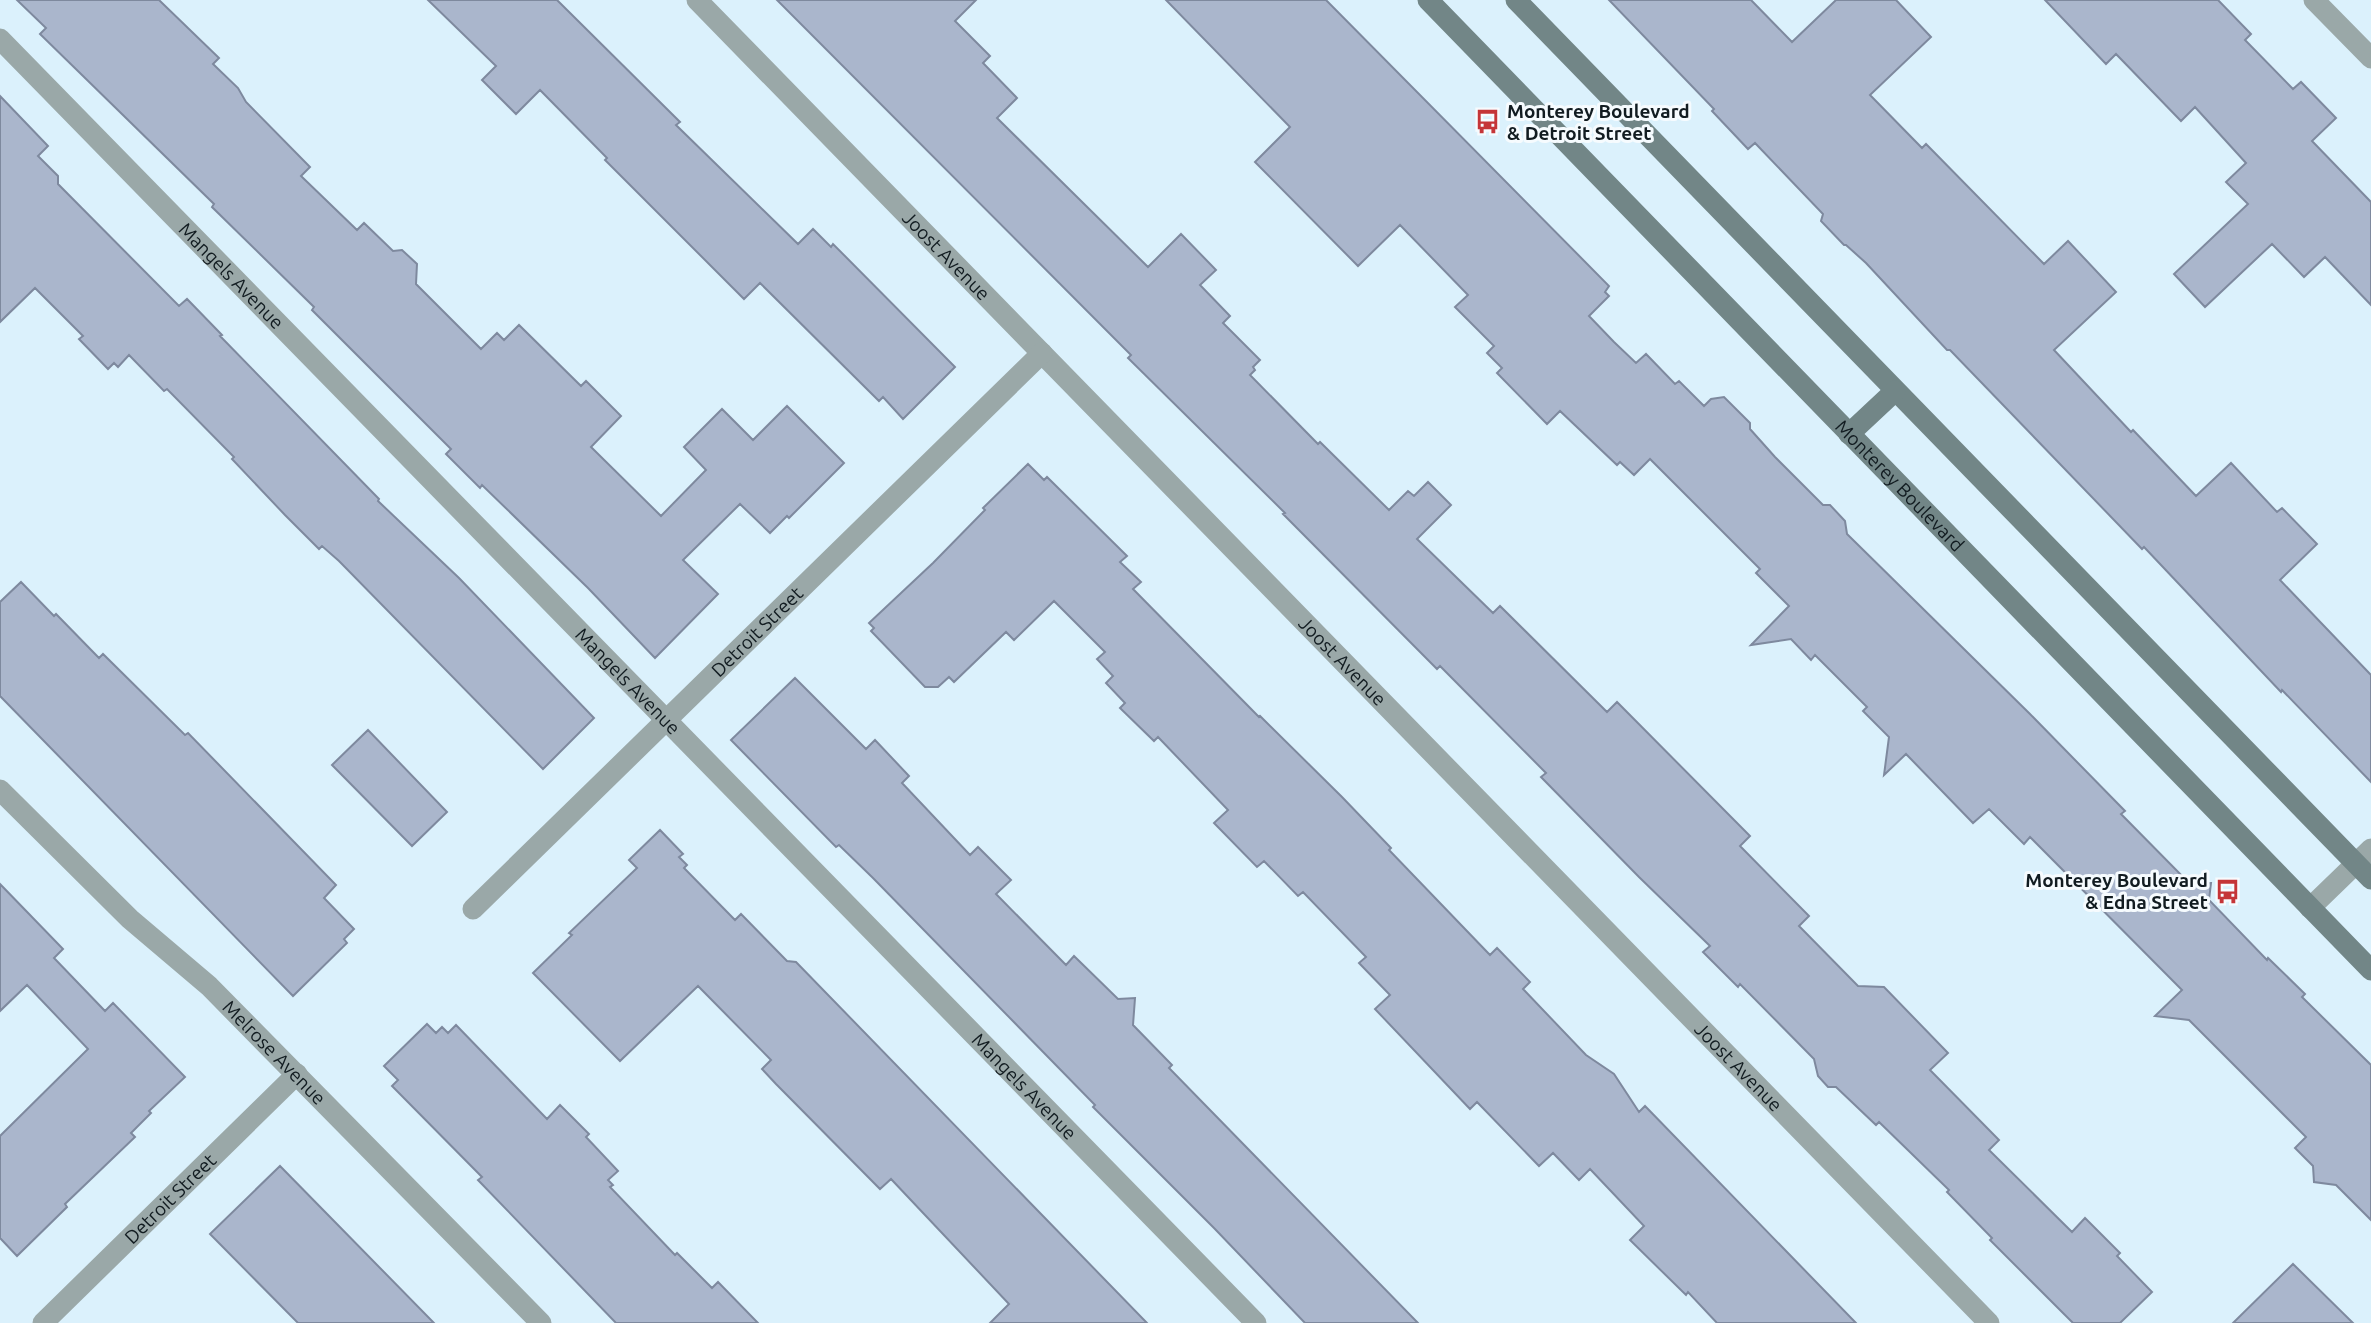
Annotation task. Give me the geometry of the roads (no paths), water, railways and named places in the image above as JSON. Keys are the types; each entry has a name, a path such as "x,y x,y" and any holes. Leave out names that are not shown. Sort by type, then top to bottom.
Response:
{"main road":[{"name":"Monterey Boulevard","path":"1428,0 2371,970"},
{"path":"1516,0 1895,391 2364,856 2371,879"},
{"path":"1849,434 1895,391"}],"street":[{"name":"Joost Avenue","path":"697,0 1989,1323"},
{"path":"2314,0 2371,58"},
{"name":"Mangels Avenue","path":"0,39 1256,1323"},
{"name":"Detroit Street","path":"473,909 1042,353"},
{"name":"Melrose Avenue","path":"0,790 130,919 209,986 541,1323"},
{"path":"2310,908 2364,856"},
{"name":"Detroit Street","path":"43,1323 297,1074"}],"place":[{"name":"Monterey Boulevard & Detroit Street","path":"1487,122"},
{"name":"Monterey Boulevard & Edna Street","path":"2228,891"}]}
